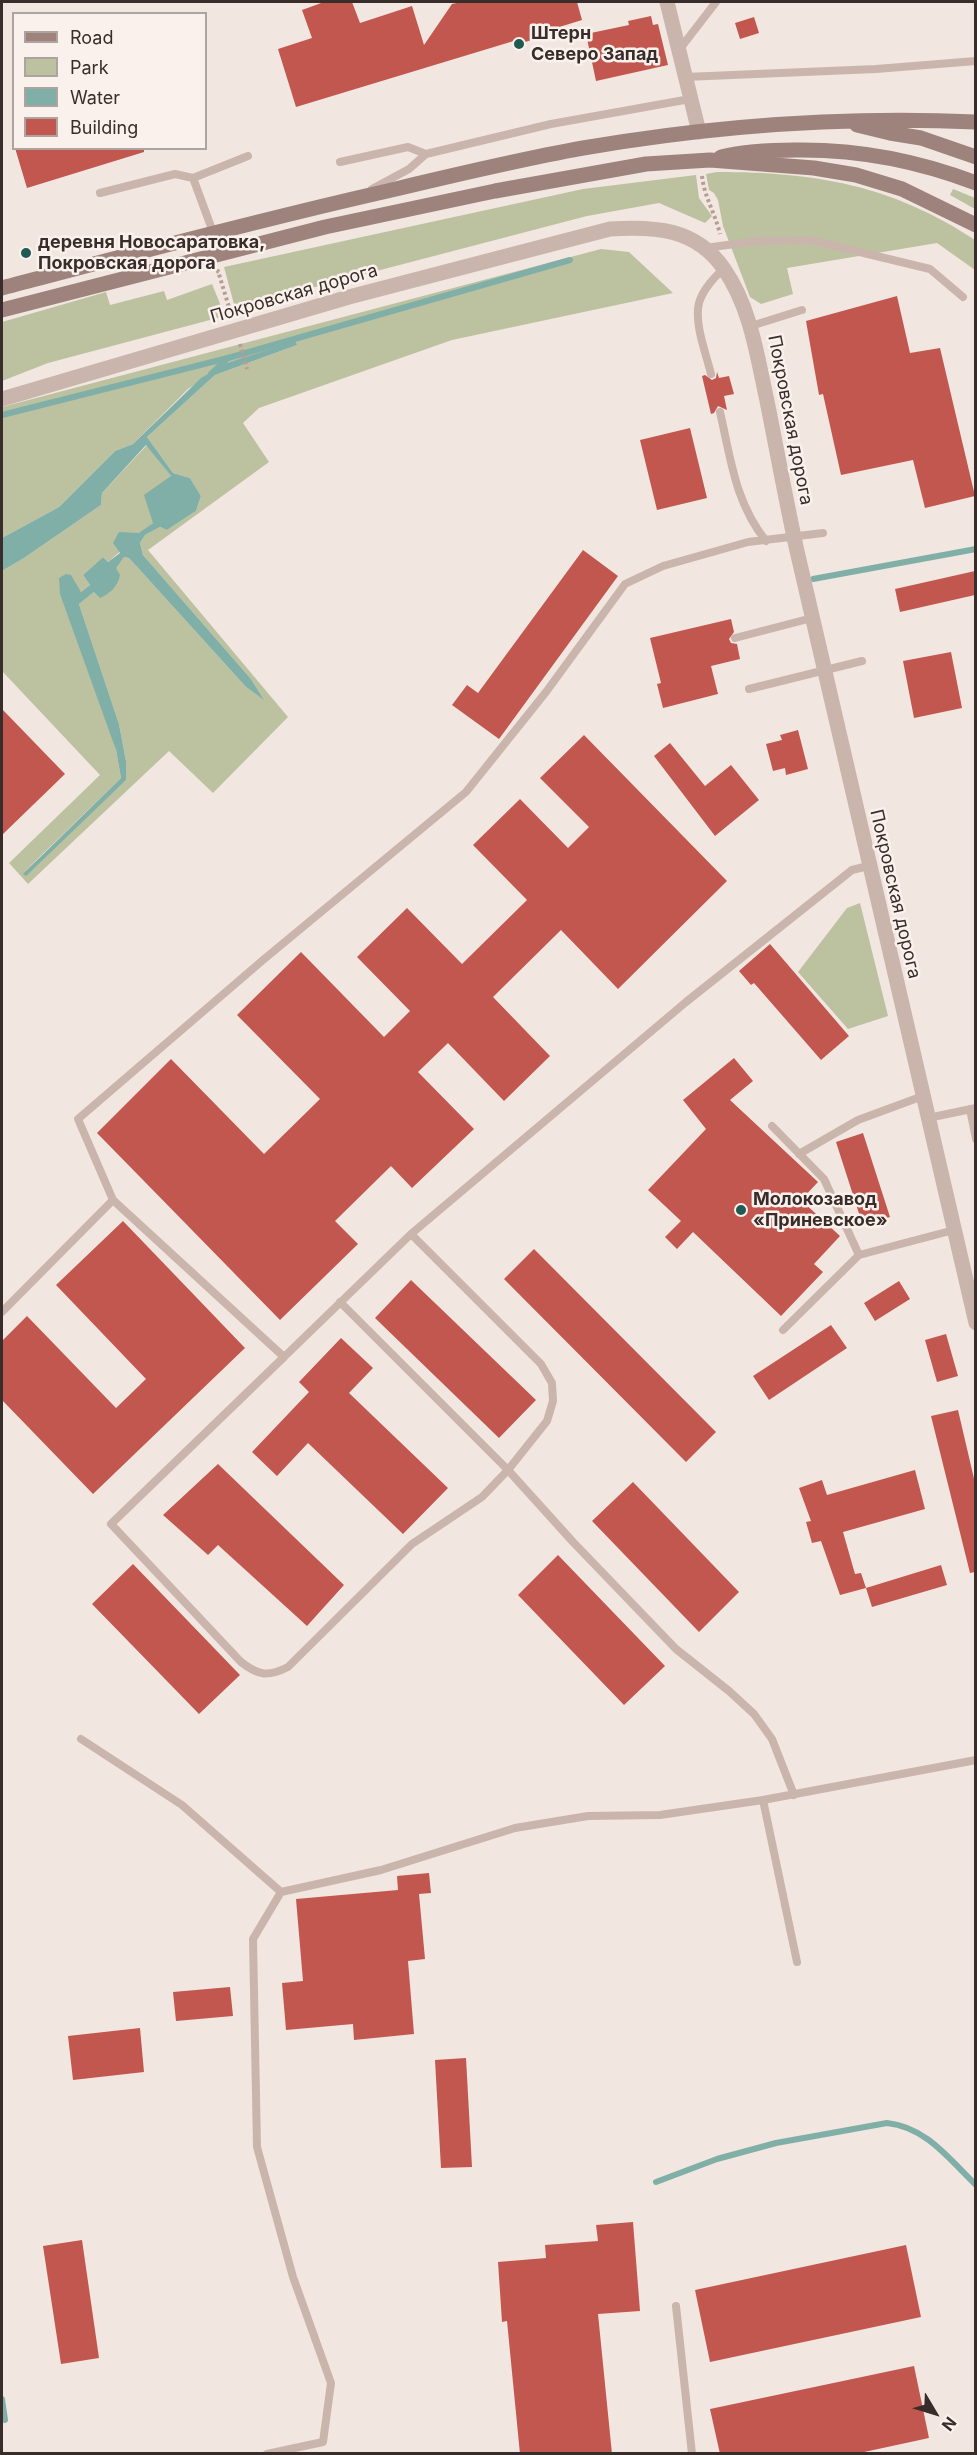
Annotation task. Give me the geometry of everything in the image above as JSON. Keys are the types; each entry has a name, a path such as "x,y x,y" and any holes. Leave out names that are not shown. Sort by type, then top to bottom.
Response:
{"main road":[{"path":"841,120 890,133 921,138 975,157"},
{"path":"2,288 213,232 359,197 583,148 699,132 841,120 975,122"},
{"path":"710,160 741,152 832,149 903,159 942,170 975,183"},
{"path":"2,310 314,230 495,191 646,164 710,160 814,168 856,175 902,189 975,225"}],"street":[{"path":"667,2 699,132"},
{"name":"Покровская дорога","path":"2,399 350,297 610,229 641,227 676,232 704,248 724,268 751,326 794,538 975,1323"}],"lane":[{"path":"678,51 716,2"},
{"path":"685,77 876,69 975,61"},
{"path":"359,197 409,169 426,154 551,124 690,99"},
{"path":"340,162 408,147 426,154"},
{"path":"100,192 175,174 193,178 248,156"},
{"path":"193,178 213,232"},
{"path":"704,248 757,241 810,240 930,268 963,297"},
{"path":"711,374 699,322 699,303 708,286 724,268"},
{"path":"751,326 802,310"},
{"path":"720,412 746,513 766,541"},
{"path":"284,1357 113,1200 78,1119 263,960 466,792 546,692 625,584 663,566 748,542 823,533"},
{"path":"735,638 812,618"},
{"path":"749,689 862,661"},
{"path":"411,1234 541,1364 552,1383 553,1401 547,1421 508,1470 482,1497 412,1544 288,1667 273,1674 254,1672 241,1662 111,1524 411,1234 695,995 852,870 868,866"},
{"path":"799,1154 858,1120 922,1096"},
{"path":"928,1118 973,1108 975,1139"},
{"path":"772,1126 824,1179 859,1255"},
{"path":"2,1312 113,1200"},
{"path":"783,1330 859,1255 954,1230"},
{"path":"340,1302 508,1470 573,1542 676,1649 754,1714 772,1739 794,1795"},
{"path":"81,1739 182,1805 281,1892"},
{"path":"267,2454 323,2442 331,2383 293,2277 257,2147 253,1939 281,1892 381,1870 515,1828 588,1816 660,1815 764,1800 975,1760"},
{"path":"764,1800 797,1962"},
{"path":"676,2306 692,2454"}],"path":[{"path":"218,271 236,330"},
{"path":"240,346 247,369"}],"green space":[{"path":"717,172 820,179 883,194 944,221 975,240 975,270 937,243 787,268 793,294 761,304 750,297 723,226 718,200 709,190 706,174"},
{"path":"696,175 699,198 712,216 705,223 659,203 587,216 235,308 224,267 583,189"},
{"path":"953,189 975,198 975,209 950,195"},
{"path":"601,249 629,252 673,293 452,340 259,408 243,423 269,462 148,550 288,717 213,793 169,751 28,884 9,863 100,775 2,671 2,571 101,505 102,493 147,445 171,476 153,523 108,562 103,557 83,575 90,585 81,592 66,574 116,750 121,778 23,873 126,780 126,761 119,724 79,604 94,592 124,557 129,558 246,687 263,699 251,679 143,555 140,543 145,535 160,527 167,530 196,511 201,496 190,478 173,473 147,437 215,375 297,345 227,363 188,389 133,444 115,451 59,507 2,538 2,407"},
{"path":"212,284 225,316 48,363 2,381 2,322 106,292 110,305 164,291 167,300"},
{"path":"860,903 888,1016 848,1029 798,972 847,908"}],"water":[{"path":"295,341 297,345 215,375 147,437 173,473 190,478 201,496 196,511 167,530 160,527 145,535 140,543 143,555 251,679 264,700 246,687 129,558 124,557 116,568 120,575 113,589 100,598 94,592 79,604 119,724 126,761 126,780 26,876 23,874 121,778 116,750 60,594 59,578 66,574 71,575 81,592 90,585 83,575 103,557 108,562 120,553 113,543 119,532 139,533 153,523 144,495 171,476 146,445 102,493 101,505 2,571 2,538 59,507 115,451 133,444 201,378 227,363"}],"building":[{"path":"324,2 352,2 360,23 412,6 424,45 452,4 461,2 577,2 582,20 543,32 541,37 522,43 517,40 296,107 278,49 312,38 302,10"},
{"path":"651,16 653,25 658,24 668,65 596,81 586,34 629,25 628,21"},
{"path":"754,17 759,33 740,39 735,23"},
{"path":"16,150 144,150 144,152 27,188"},
{"path":"897,296 910,353 940,348 975,496 925,508 913,460 841,475 823,394 819,395 806,321"},
{"path":"717,372 719,378 729,376 734,394 724,396 727,410 718,406 711,414 702,376 705,375 712,380 716,378"},
{"path":"690,428 707,498 657,510 640,440"},
{"path":"583,550 618,576 499,739 452,705 467,685 478,693"},
{"path":"975,571 975,595 900,612 895,589"},
{"path":"731,619 734,632 729,639 731,643 737,644 740,659 711,666 718,694 663,708 657,684 661,683 650,638"},
{"path":"951,652 962,708 914,718 903,661"},
{"path":"2,709 65,774 2,835"},
{"path":"798,730 808,769 786,775 785,768 773,771 766,744 782,740 780,735"},
{"path":"584,735 727,881 618,989 561,930 493,997 550,1056 504,1101 448,1043 418,1072 474,1129 412,1188 391,1166 335,1221 358,1244 280,1320 97,1133 171,1059 264,1154 320,1099 237,1015 301,952 384,1037 410,1011 357,957 407,908 462,964 527,900 473,845 520,799 568,848 589,827 540,778"},
{"path":"670,743 705,786 731,765 759,800 715,836 654,756"},
{"path":"770,944 849,1036 821,1060 754,983 751,985 739,971"},
{"name":"Молокозавод «Приневское»","path":"734,1058 753,1081 730,1100 818,1182 801,1200 840,1236 814,1264 823,1272 781,1316 693,1232 677,1249 665,1237 681,1221 648,1190 706,1129 683,1100"},
{"path":"863,1133 890,1217 863,1226 836,1142"},
{"path":"123,1221 245,1348 93,1494 2,1400 2,1341 27,1316 116,1408 146,1379 56,1285"},
{"path":"534,1249 716,1432 686,1462 504,1279"},
{"path":"411,1280 536,1400 499,1438 375,1318"},
{"path":"899,1281 910,1299 875,1321 864,1303"},
{"path":"831,1325 847,1348 769,1400 753,1376"},
{"path":"946,1334 958,1376 937,1382 925,1340"},
{"path":"341,1338 373,1368 349,1393 448,1488 403,1534 308,1443 277,1476 252,1452 309,1392 299,1382"},
{"path":"958,1410 975,1483 975,1572 970,1573 931,1416"},
{"path":"218,1464 344,1585 307,1626 218,1545 208,1555 163,1515"},
{"path":"915,1470 925,1509 843,1532 855,1574 861,1573 866,1588 840,1595 821,1541 812,1543 806,1522 811,1521 799,1488 822,1480 827,1495"},
{"path":"633,1482 739,1592 699,1632 592,1521"},
{"path":"558,1555 665,1666 624,1705 518,1595"},
{"path":"133,1564 240,1675 199,1714 92,1604"},
{"path":"941,1565 947,1585 872,1607 866,1588"},
{"path":"429,1873 431,1893 419,1894 425,1959 408,1961 414,2034 354,2040 353,2024 286,2030 282,1983 303,1981 296,1899 398,1890 397,1876"},
{"path":"230,1987 233,2016 176,2021 173,1992"},
{"path":"140,2028 144,2072 73,2080 68,2036"},
{"path":"466,2058 472,2167 441,2168 435,2060"},
{"path":"633,2222 640,2311 598,2314 612,2454 520,2454 507,2321 502,2322 498,2262 546,2258 545,2245 598,2241 596,2225"},
{"path":"82,2240 99,2358 61,2364 43,2246"},
{"path":"906,2245 921,2317 710,2362 695,2290"},
{"path":"914,2366 929,2438 855,2454 720,2454 710,2409"}],"waterway":[{"path":"2,415 228,358 570,260"},
{"path":"211,374 228,358"},
{"path":"813,579 976,549"},
{"path":"656,2182 717,2159 776,2143 887,2123 914,2131 925,2138 976,2185"},
{"path":"2,2399 5,2420"}],"place":[{"name":"Штерн Северо Запад","path":"519,44"},
{"name":"деревня Новосаратовка, Покровская дорога","path":"26,253"},
{"name":"Молокозавод «Приневское»","path":"741,1210"}]}
